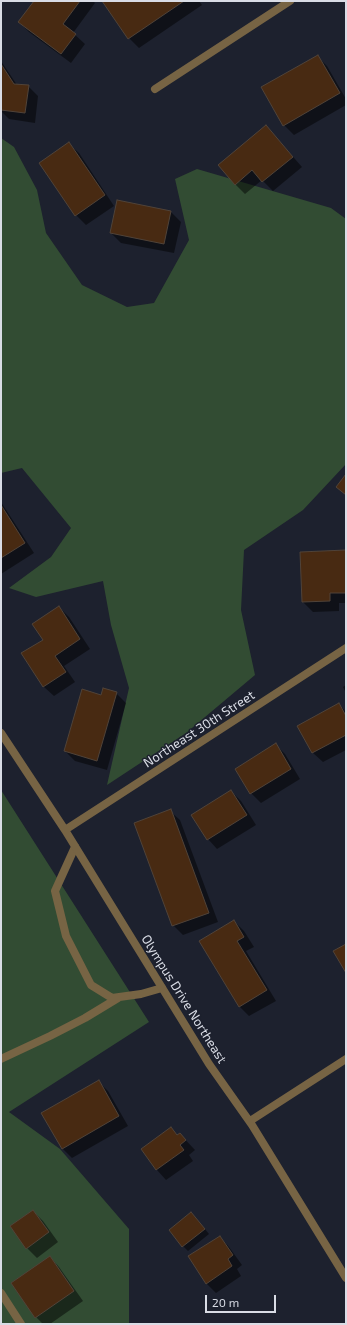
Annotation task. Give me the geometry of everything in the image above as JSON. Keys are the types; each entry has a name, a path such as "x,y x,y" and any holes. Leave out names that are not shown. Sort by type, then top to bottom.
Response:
{"street":[{"path":"155,89 290,1"},
{"name":"Northeast 30th Street","path":"65,830 346,648"},
{"name":"Olympus Drive Northeast","path":"1,733 65,830 209,1064 250,1121 346,1278"},
{"path":"75,847 55,891 66,936 91,985 112,998 141,994 162,988"},
{"path":"1,1059 85,1018 121,997"},
{"path":"250,1121 346,1059"},
{"path":"1,1293 21,1324"}],"green space":[{"path":"1,138 14,147 37,190 46,233 82,285 127,307 154,303 189,240 175,179 197,169 331,208 346,219 346,464 303,510 244,550 241,610 255,675 186,733 107,785 129,688 111,625 103,581 36,597 9,588 51,557 71,528 22,468 1,473"},
{"path":"1,790 149,1022 9,1112 60,1149 129,1229 129,1324 1,1324"}],"building":[{"path":"34,1 80,1 63,24 76,34 61,54 18,22"},
{"path":"102,1 184,1 128,39"},
{"path":"318,55 340,93 283,126 261,87"},
{"path":"1,64 14,84 29,85 25,113 1,110"},
{"path":"266,125 293,157 262,182 252,170 235,185 218,165"},
{"path":"69,142 105,195 75,216 39,163"},
{"path":"117,200 171,211 164,244 110,233"},
{"path":"346,474 346,495 336,487"},
{"path":"1,505 25,543 1,558"},
{"path":"346,550 346,593 330,593 330,601 302,602 300,552"},
{"path":"59,606 80,639 55,656 66,672 43,687 21,653 43,640 32,624"},
{"path":"103,688 117,692 97,761 64,751 82,689 101,695"},
{"path":"339,703 346,716 346,735 312,753 297,726"},
{"path":"276,743 291,769 250,794 235,769"},
{"path":"231,790 247,815 207,840 191,815"},
{"path":"171,809 209,913 172,926 134,823"},
{"path":"234,920 244,937 237,941 267,990 239,1007 199,941"},
{"path":"346,944 346,973 333,951"},
{"path":"99,1080 119,1116 62,1149 41,1113"},
{"path":"171,1127 177,1135 180,1133 186,1140 180,1145 184,1150 156,1170 141,1149"},
{"path":"33,1210 49,1232 26,1249 10,1226"},
{"path":"191,1212 205,1229 182,1247 169,1230"},
{"path":"220,1236 233,1255 228,1259 232,1266 206,1284 188,1256"},
{"path":"50,1256 74,1291 35,1318 11,1283"}]}
